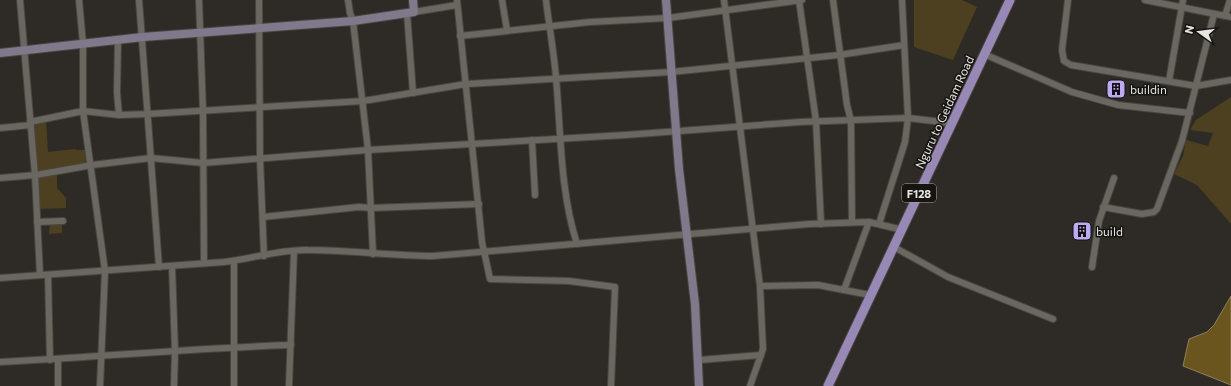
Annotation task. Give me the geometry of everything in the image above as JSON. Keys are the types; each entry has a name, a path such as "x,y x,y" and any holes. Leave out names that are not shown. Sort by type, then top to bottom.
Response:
{"main road":[{"name":"Nguru to Geidam Road","path":"828,386 870,295 903,230 951,123 1010,0"}],"street":[{"path":"20,0 35,175 40,275"},
{"path":"79,0 83,44 83,111 92,165 105,271 100,386"},
{"path":"139,0 143,37 159,267"},
{"path":"199,0 204,163 204,263"},
{"path":"258,0 260,27 260,158 264,256"},
{"path":"348,0 353,21 368,150 373,254"},
{"path":"413,0 411,13 414,93"},
{"path":"502,0 507,30"},
{"path":"546,0 556,78 559,138 572,229 577,244"},
{"path":"666,0 676,131 695,304 699,360 699,386"},
{"path":"724,0 739,126 754,228 764,336 761,355 750,386"},
{"path":"799,0 816,121 821,224"},
{"path":"460,36 507,30 549,28 590,22 668,18 725,12 802,0"},
{"path":"833,0 847,105 851,121 852,222"},
{"path":"879,224 905,142 908,118 902,0"},
{"path":"1068,0 1062,50 1064,61 1071,65 1196,86 1231,80"},
{"path":"1145,0 1228,17 1230,0"},
{"path":"1169,81 1183,0"},
{"path":"0,53 143,37 353,21 411,13 457,2 482,242 486,252 490,279 569,281 615,287 611,386"},
{"path":"1103,207 1142,214 1154,212 1157,209 1182,141 1214,14"},
{"path":"118,40 117,94 119,115"},
{"path":"0,128 83,111 119,115 148,114 260,106 363,101 466,84 672,72 840,54 904,45"},
{"path":"984,54 1072,92 1118,104 1190,113"},
{"path":"0,178 35,175 92,165 151,158 204,163 368,150 816,121 908,118 951,123"},
{"path":"532,140 535,195"},
{"path":"1092,267 1103,207 1114,178"},
{"path":"263,217 358,207 371,208 478,204"},
{"path":"37,222 64,221"},
{"path":"0,278 234,261 307,250 433,256 754,228 852,222 869,222 903,230"},
{"path":"844,290 869,222"},
{"path":"894,247 948,277 1053,319"},
{"path":"289,386 294,251"},
{"path":"234,261 234,386"},
{"path":"172,266 175,351 174,386"},
{"path":"48,274 50,360"},
{"path":"760,286 818,285 870,295"},
{"path":"0,362 102,357 235,346 291,345"},
{"path":"699,360 761,355"},
{"path":"58,359 58,386"}],"shaded area":[{"path":"914,0 962,0 977,7 953,60 914,47"},
{"path":"1231,97 1231,224 1197,185 1174,174 1183,156 1186,140 1208,146 1213,133 1190,130 1196,120"},
{"path":"46,121 48,152 75,149 88,150 90,164 36,174 31,123"},
{"path":"36,175 57,175 57,188 66,198 66,208 38,209"},
{"path":"62,222 62,233 49,234 50,223"},
{"path":"1231,296 1231,385 1183,366 1189,339 1207,332 1214,325"}],"place":[{"name":"buildin","path":"1116,89"},
{"name":"build","path":"1082,231"}]}
